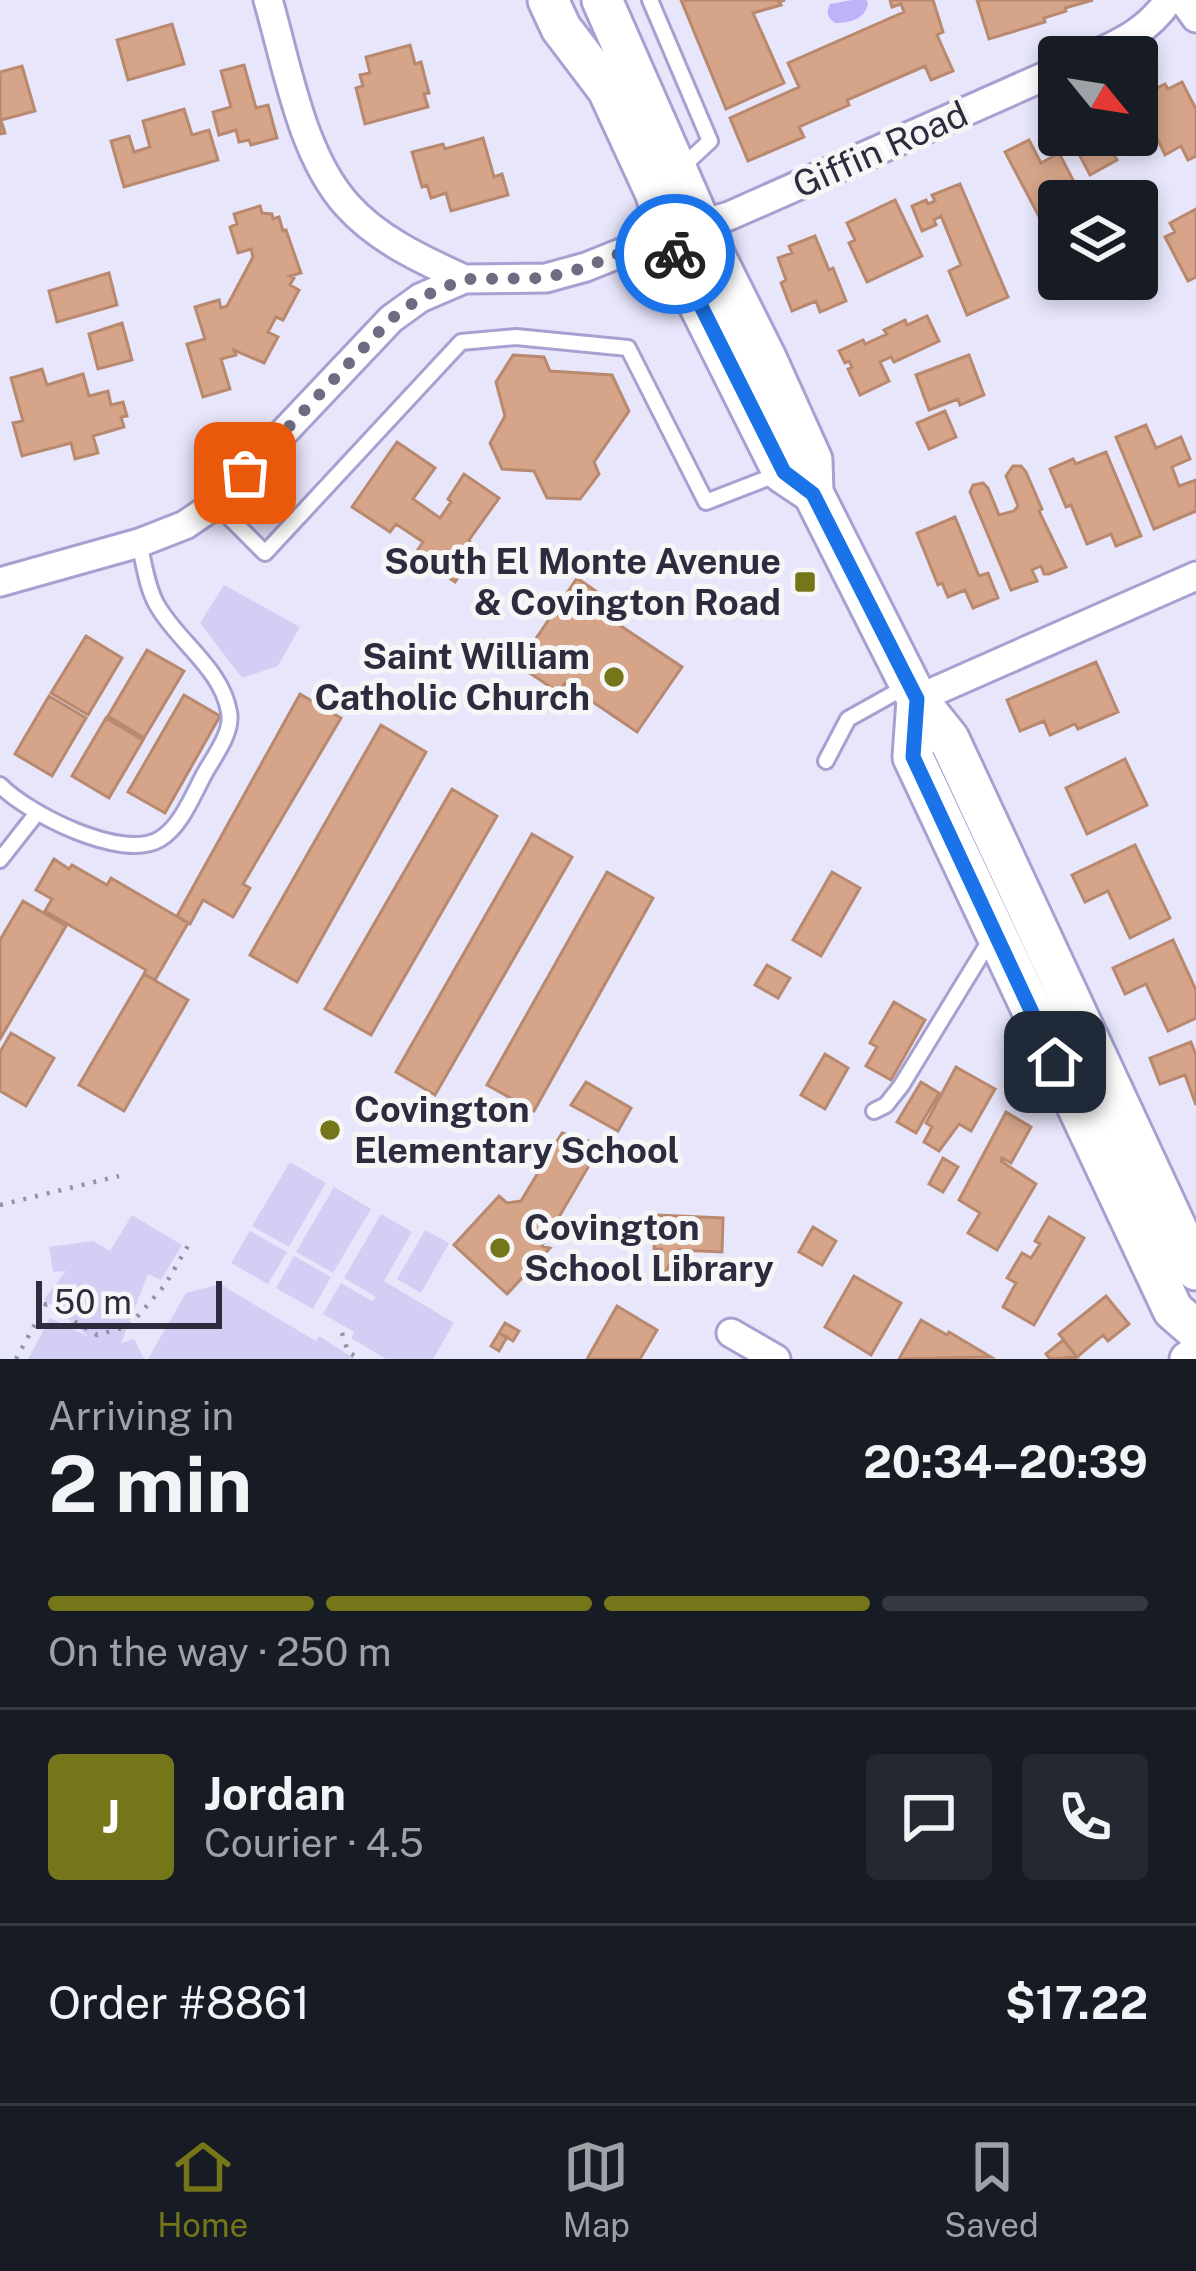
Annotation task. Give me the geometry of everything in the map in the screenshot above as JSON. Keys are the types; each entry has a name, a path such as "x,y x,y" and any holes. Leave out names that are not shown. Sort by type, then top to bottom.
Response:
{"main road":[{"path":"548,0 560,28 608,90 655,192 684,229 914,692 949,739 1196,1270"},
{"path":"602,0 679,171 684,229"},
{"path":"914,692 913,757 1173,1310 1196,1330"}],"street":[{"path":"268,0 301,117 324,172 344,202 413,255 464,279"},
{"path":"1133,36 1169,0"},
{"path":"1183,0 1196,18"},
{"name":"Giffin Road","path":"464,279 546,278 586,267 729,216 1038,79"},
{"path":"0,582 139,543 184,525 216,504 391,319 420,298 464,279"},
{"path":"914,692 1196,576"},
{"path":"731,1333 776,1359"},
{"path":"1187,1359 1196,1353"}],"lane":[{"path":"650,0 710,141 679,171"},
{"path":"216,504 265,553 460,342 516,337 628,347 706,502 803,475"},
{"path":"2,791 37,813 106,842 158,841 178,822 231,718 225,694 155,602 139,543"},
{"path":"826,761 848,719 914,692"},
{"path":"0,860 37,813"},
{"path":"874,1111 901,1087 994,932"}],"path":[{"path":"0,1205 119,1176"},
{"path":"16,1359 46,1304 97,1335 129,1326 165,1286 189,1244"},
{"path":"342,1333 348,1352 360,1359"}],"shaded area":[{"path":"868,3 860,16 840,23 830,19 830,4"},
{"path":"224,585 300,627 278,666 242,678 200,623"},
{"path":"290,1162 326,1183 289,1247 252,1226"},
{"path":"334,1187 371,1209 333,1273 296,1252"},
{"path":"381,1214 412,1232 384,1281 454,1323 433,1359 386,1359 323,1314 341,1283 372,1301 376,1297 344,1278"},
{"path":"132,1215 182,1245 161,1280 148,1274 121,1343 134,1339 144,1359 28,1359 50,1318 89,1337 44,1299 66,1271 53,1272 49,1247 93,1241 110,1251"},
{"path":"425,1230 449,1243 421,1293 397,1279"},
{"path":"250,1231 287,1252 268,1284 231,1263"},
{"path":"294,1256 331,1277 313,1309 276,1288"},
{"path":"220,1284 355,1359 148,1359 186,1293"}],"building":[{"path":"681,0 785,0 753,13 784,83 726,109"},
{"path":"890,0 933,0 943,32 937,35 953,71 931,80 925,66 847,100 849,105 799,127 804,137 748,161 730,118 799,87 788,63 904,12 901,4 892,7"},
{"path":"977,0 1093,0 1065,8 1044,18 1045,22 989,39"},
{"path":"172,24 184,64 128,80 117,40"},
{"path":"410,45 415,64 421,62 428,107 365,124 356,88 363,86 360,75 370,73 366,57"},
{"path":"244,65 256,108 268,105 277,138 251,145 249,140 239,142 236,130 219,135 213,112 231,107 221,71"},
{"path":"22,66 35,111 1,120 5,133 0,134 0,72"},
{"path":"1182,82 1196,109 1196,156 1188,160 1181,146 1165,155 1158,140 1158,88 1165,84 1168,89"},
{"path":"184,109 192,135 209,130 218,160 124,187 111,141 129,136 134,152 150,147 143,121"},
{"path":"483,138 494,177 502,174 508,195 451,211 446,193 431,198 427,185 422,187 412,152"},
{"path":"1029,140 1041,163 1061,156 1073,180 1038,180 1038,215 1005,152"},
{"path":"1080,156 1115,156 1117,160 1090,175"},
{"path":"960,184 1008,297 967,315 949,271 961,265 941,216 934,220 936,225 922,231 912,206 935,201 932,195"},
{"path":"895,200 922,256 867,282 849,243 855,240 847,223"},
{"path":"260,206 262,213 279,217 286,230 301,273 290,276 294,278 290,285 299,290 283,320 276,317 268,332 278,337 264,363 234,350 236,355 221,359 230,389 203,397 187,344 205,339 195,307 219,300 221,308 227,306 253,257 251,249 238,253 230,227 237,224 234,214"},
{"path":"1196,209 1196,277 1188,281 1165,237 1175,232 1170,223"},
{"path":"815,236 846,301 820,312 816,301 792,311 778,258 792,253 789,246"},
{"path":"109,273 117,305 57,322 49,291"},
{"path":"927,316 939,341 894,362 891,357 880,362 889,381 860,395 848,369 852,367 839,351 887,334 884,330 905,320 907,325"},
{"path":"122,323 132,360 98,369 89,334"},
{"path":"513,355 544,357 550,371 612,375 629,411 594,462 599,474 580,499 547,498 534,471 502,469 490,443 505,416 496,382"},
{"path":"969,355 984,395 929,410 916,375"},
{"path":"42,369 47,385 83,374 89,396 108,391 111,405 123,402 124,427 93,436 98,453 75,459 71,443 22,456 13,423 23,421 11,378"},
{"path":"945,411 956,437 929,449 917,423"},
{"path":"1146,425 1156,448 1181,437 1190,459 1172,467 1179,486 1196,480 1196,511 1154,529 1116,437"},
{"path":"397,442 435,468 413,499 440,518 464,474 499,498 469,540 475,553 455,582 415,554 423,542 396,524 390,532 352,507"},
{"path":"1106,452 1141,536 1116,546 1111,534 1087,544 1050,469"},
{"path":"1013,466 1026,472 1066,567 1044,574 1041,566 1032,570 1037,581 1011,590 970,492 973,485 983,483 999,515 1014,511 1018,506 1006,476"},
{"path":"955,517 979,576 988,573 998,598 973,608 965,590 948,597 942,583 938,585 917,533"},
{"path":"577,578 617,606 609,618 682,667 637,732 565,683 558,692 518,665"},
{"path":"86,636 122,658 88,715 51,693"},
{"path":"147,650 184,671 144,738 108,716"},
{"path":"1096,662 1118,712 1050,735 1044,721 1020,731 1007,700"},
{"path":"300,694 341,718 243,884 250,888 233,917 203,900 190,924 177,916"},
{"path":"184,695 220,716 165,813 128,792"},
{"path":"49,696 86,718 52,776 15,754"},
{"path":"106,718 143,740 109,798 72,776"},
{"path":"381,725 426,752 297,982 250,955"},
{"path":"1125,759 1147,805 1087,834 1066,788"},
{"path":"452,789 497,816 371,1035 325,1009"},
{"path":"532,834 572,857 435,1095 396,1072"},
{"path":"1135,845 1170,918 1130,938 1108,891 1085,902 1072,875"},
{"path":"54,859 107,885 111,878 188,923 155,980 144,974 146,970 45,911 52,899 36,890"},
{"path":"607,872 653,898 534,1111 487,1085"},
{"path":"832,872 860,888 821,956 793,940"},
{"path":"23,901 66,926 0,1039 0,940"},
{"path":"1173,940 1196,990 1196,1018 1168,1031 1146,984 1125,994 1113,968"},
{"path":"767,965 790,978 778,998 755,985"},
{"path":"144,974 188,1000 124,1111 79,1085"},
{"path":"894,1002 925,1020 891,1080 866,1066 877,1047 870,1043"},
{"path":"11,1033 54,1058 26,1106 0,1091 0,1052"},
{"path":"1191,1042 1196,1055 1196,1105 1185,1075 1160,1084 1150,1058"},
{"path":"825,1054 848,1068 825,1109 801,1095"},
{"path":"956,1067 995,1089 971,1131 959,1124 939,1151 924,1142 932,1127 926,1123"},
{"path":"586,1082 631,1108 618,1131 571,1105"},
{"path":"921,1082 939,1093 916,1133 897,1122"},
{"path":"1006,1112 1031,1127 1011,1163 1001,1161 1036,1184 997,1250 968,1233 980,1213 959,1200"},
{"path":"562,1133 601,1145 542,1246 550,1248 507,1294 454,1245 499,1196 507,1203 521,1201"},
{"path":"943,1158 958,1167 943,1192 929,1184"},
{"path":"656,1215 723,1218 722,1252 678,1250 665,1273 652,1268 661,1249 654,1249"},
{"path":"1049,1217 1084,1238 1034,1325 1003,1307 1016,1283 1007,1278 1022,1253 1031,1258"},
{"path":"813,1227 836,1241 822,1265 799,1252"},
{"path":"854,1276 901,1303 871,1355 825,1327"},
{"path":"1106,1296 1129,1324 1108,1341 1103,1335 1077,1357 1059,1334"},
{"path":"617,1306 657,1330 640,1359 587,1359"},
{"path":"921,1320 949,1332 991,1357 899,1359"},
{"path":"505,1323 519,1331 513,1341 499,1333"},
{"path":"499,1333 507,1337 499,1351 491,1346"},
{"path":"1063,1340 1077,1357 1050,1359 1046,1354"}],"way so far":[{"path":"245,473 391,319 420,298 464,279 546,278 668,234 675,254"}],"place":[{"name":"South El Monte Avenue & Covington Road","path":"805,582"},
{"name":"Saint William Catholic Church","path":"614,677"},
{"name":"Covington Elementary School","path":"330,1130"},
{"name":"Covington School Library","path":"500,1248"}],"route":[{"path":"675,254 784,472 813,494 917,699 913,757 1055,1062"}]}
